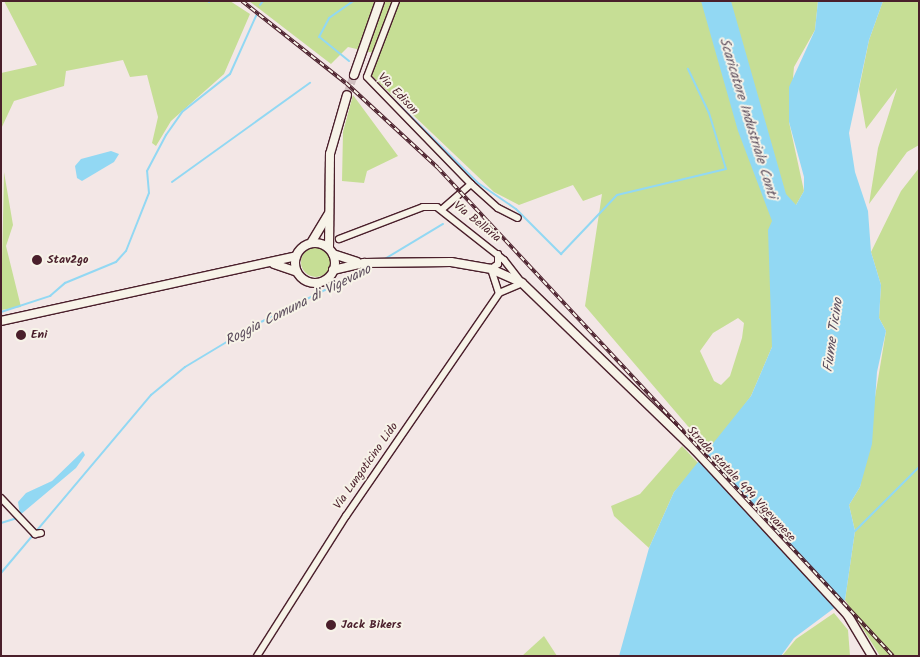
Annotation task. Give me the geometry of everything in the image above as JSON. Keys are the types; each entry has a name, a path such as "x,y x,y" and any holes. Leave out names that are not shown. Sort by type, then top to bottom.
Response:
{"main road":[{"path":"354,75 380,1"},
{"path":"334,270 331,251 330,154 347,94"},
{"path":"1,321 296,256 322,231 330,208"},
{"path":"311,243 364,263"},
{"path":"296,256 297,272"},
{"name":"Strada statale 494 Vigevanese","path":"364,263 451,262 494,270 522,283 695,450 847,614 872,656"},
{"path":"250,265 283,265 316,283 334,270 364,263"}],"street":[{"name":"Via Edison","path":"396,1 367,77 471,184 498,208 518,218"},
{"path":"442,209 471,184"},
{"name":"Via Bellaria","path":"339,239 423,207 442,209 498,254 498,264 494,270"},
{"path":"498,254 504,260 522,283 499,293 494,270 504,260"},
{"name":"Via Lungoticino Lido","path":"257,656 320,554 499,293"},
{"path":"1,498 36,533"}],"green space":[{"path":"4,1 230,1 250,14 224,74 171,121 156,146 152,143 158,117 147,75 130,77 123,60 66,71 64,86 14,101 1,129 1,73 37,65"},
{"path":"249,1 818,1 815,30 794,67 789,122 804,191 796,205 774,309 772,347 751,396 710,452 585,306 602,194 583,201 573,185 519,205 494,192 370,74 378,54 348,47 331,64","holes":["738,318 744,323 742,338 730,376 721,385 714,381 700,351 713,333"]},
{"path":"883,1 919,1 919,145 907,152 869,204 878,148 897,88 866,129 859,89 869,40"},
{"path":"353,95 398,156 367,171 364,183 342,181 343,132"},
{"path":"919,168 919,656 880,656 845,600 855,531 849,505 860,487 886,331 879,318 881,285 871,252 901,191"},
{"path":"4,172 13,225 6,246 21,307 1,310"},
{"path":"316,247 327,251 331,262 327,273 316,277 305,273 301,262 305,251"},
{"path":"682,446 699,464 674,492 649,548 614,516 611,506 640,494"},
{"path":"834,613 848,630 850,656 782,656 796,639"},
{"path":"544,636 557,656 522,656"}],"water":[{"path":"701,1 731,1 786,194 796,205 804,191 804,177 789,122 789,87 815,30 818,1 883,1 869,40 849,133 855,172 868,211 871,252 881,285 879,318 886,331 877,372 872,444 860,487 849,505 855,531 845,600 794,638 781,656 619,656 649,548 674,492 751,396 772,347 768,230 772,221 738,131"},
{"path":"111,151 119,154 114,162 82,181 77,178 75,166 81,159"},
{"path":"83,451 85,455 76,468 20,515 18,502 26,493 52,481"}],"waterway":[{"path":"260,5 263,1"},
{"name":"Roggia Comuna di Vigevano","path":"349,61 319,37 329,18 353,1"},
{"path":"1,312 50,296 65,283 116,262 126,251 149,193 147,171 166,135 182,112 230,74 256,16"},
{"name":"Roggia Comuna di Vigevano","path":"387,93 478,183 516,209 561,254 617,195 726,169 709,113 688,69"},
{"path":"172,182 310,83"},
{"name":"Roggia Comuna di Vigevano","path":"383,260 443,224"},
{"name":"Roggia Comuna di Vigevano","path":"1,573 151,395 185,367 255,325 373,266"},
{"path":"855,531 919,467"},
{"path":"1,523 17,518"}],"tunnel":[{"path":"347,95 354,75"}],"railway":[{"path":"242,1 346,83 438,168 893,656"}],"place":[{"name":"Stav2go","path":"37,260"},
{"name":"Eni","path":"21,335"},
{"name":"Jack Bikers","path":"331,625"}],"water label":[{"name":"Scaricatore Industriale Conti","path":"748,118"},
{"name":"Fiume Ticino","path":"833,335"}]}
